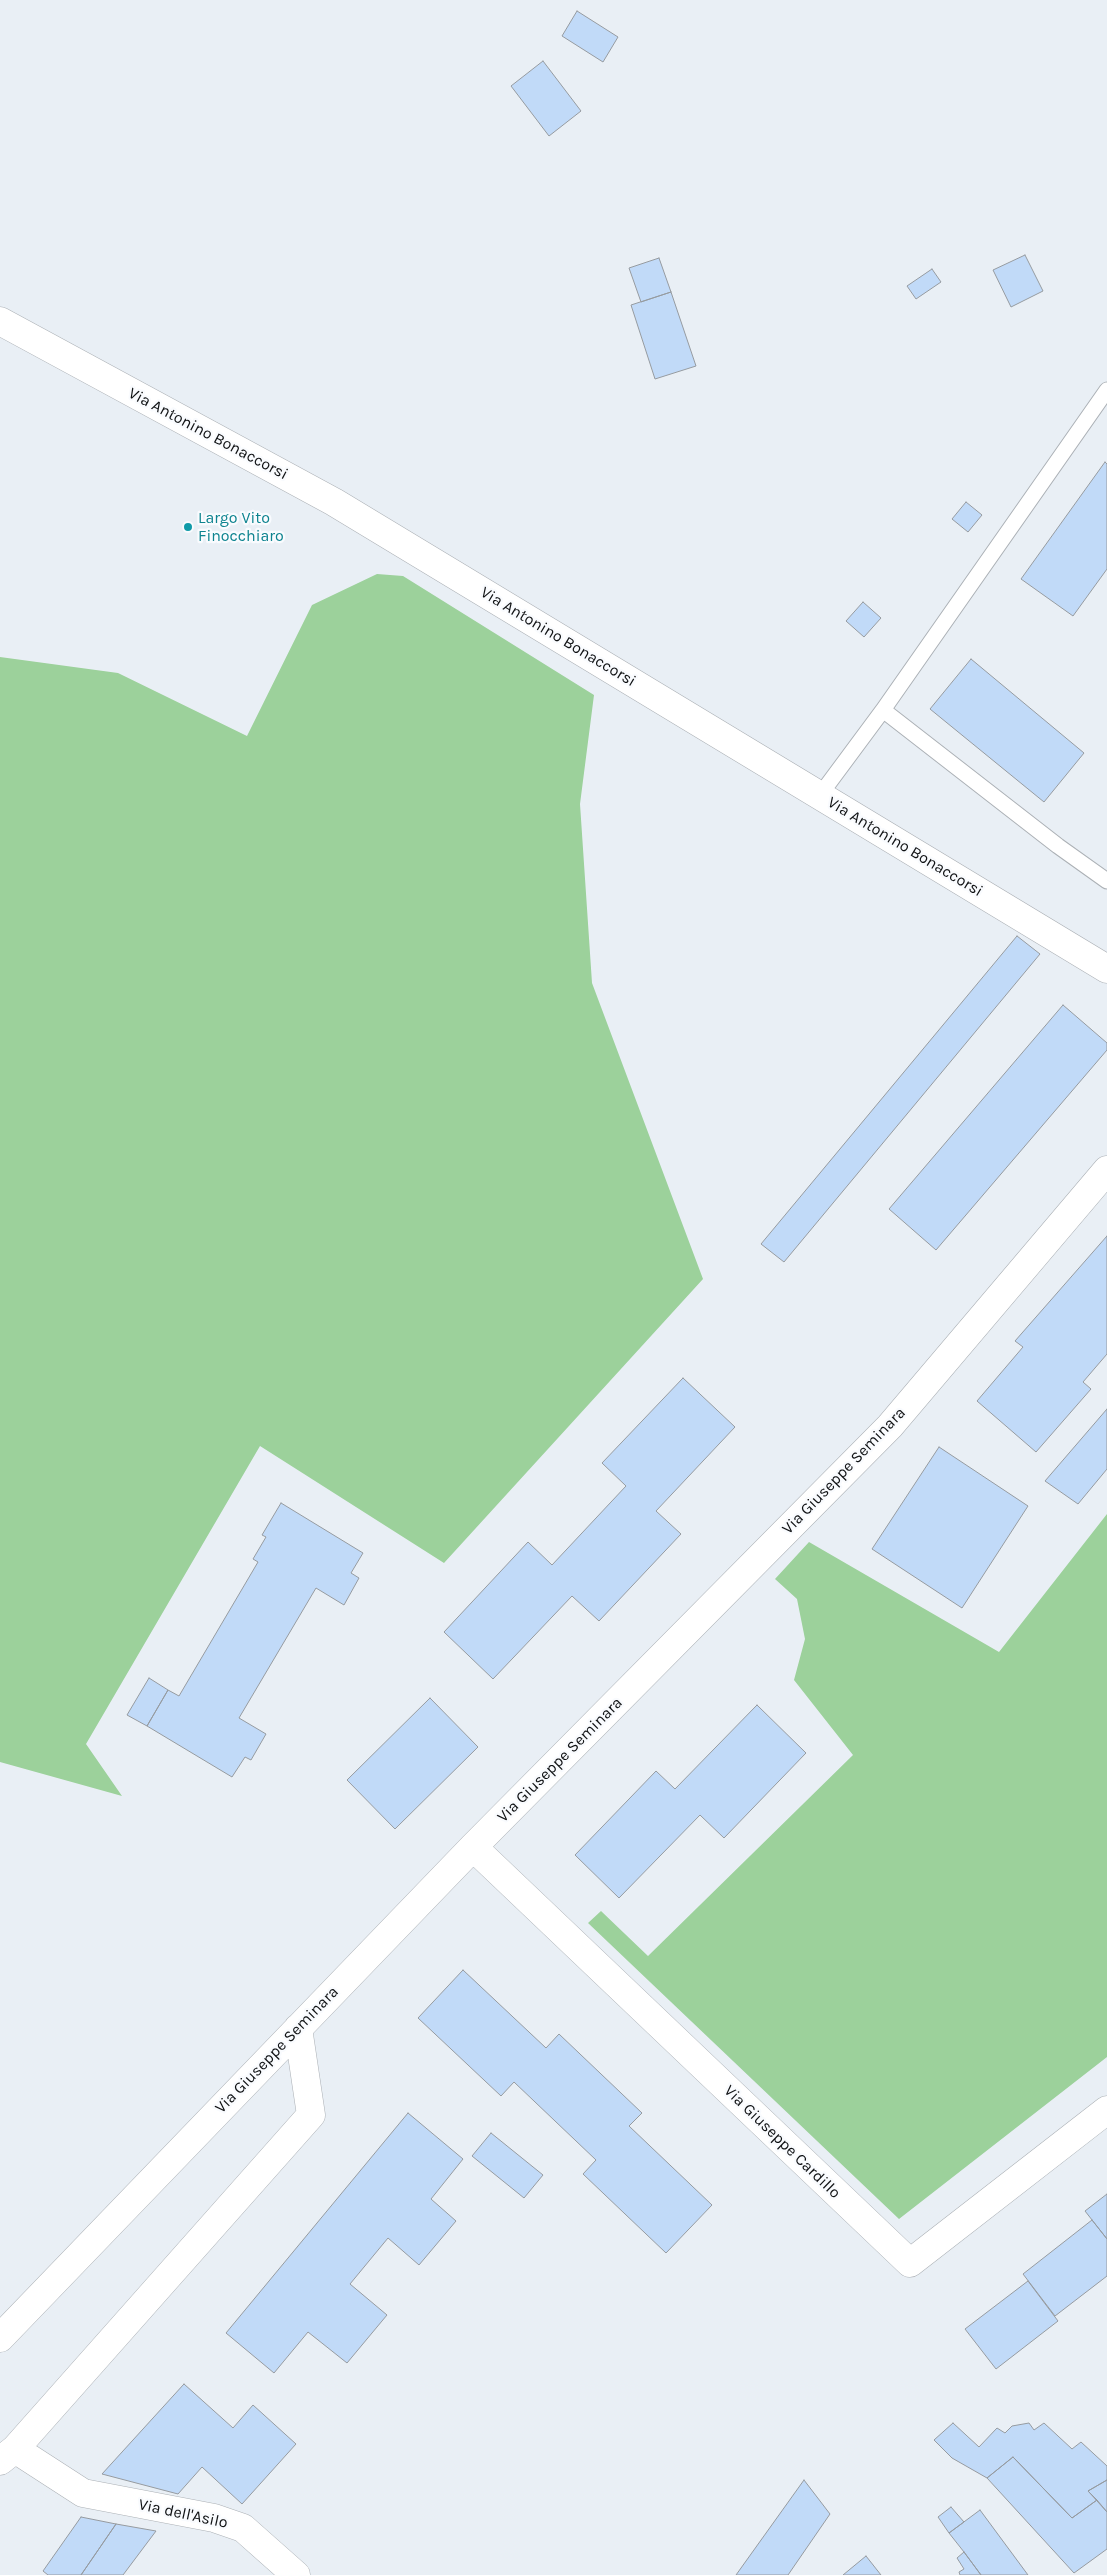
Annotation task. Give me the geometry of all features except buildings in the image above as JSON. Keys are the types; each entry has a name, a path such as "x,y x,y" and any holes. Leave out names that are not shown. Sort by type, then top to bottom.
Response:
{"street":[{"name":"Via Antonino Bonaccorsi","path":"0,321 334,502 1107,969"},
{"name":"Via Giuseppe Seminara","path":"0,2338 474,1847 890,1426 1107,1170"},
{"name":"Via Giuseppe Cardillo","path":"474,1847 910,2263 1107,2110"},
{"path":"8,2455 311,2115 298,2028"},
{"name":"Via dell'Asilo","path":"8,2455 83,2493 214,2518 243,2528 296,2575"}],"lane":[{"path":"820,795 883,710 1107,390"},
{"path":"883,710 1058,846 1107,881"}],"green space":[{"path":"377,574 403,576 594,695 580,804 592,983 703,1279 444,1563 260,1446 86,1744 122,1796 0,1762 0,657 118,673 247,736 312,605"},
{"path":"1107,1514 1107,2057 899,2219 588,1923 601,1911 648,1956 853,1755 794,1680 805,1639 797,1599 775,1579 809,1542 999,1652"}],"place":[{"name":"Largo Vito Finocchiaro","path":"188,527"}]}
